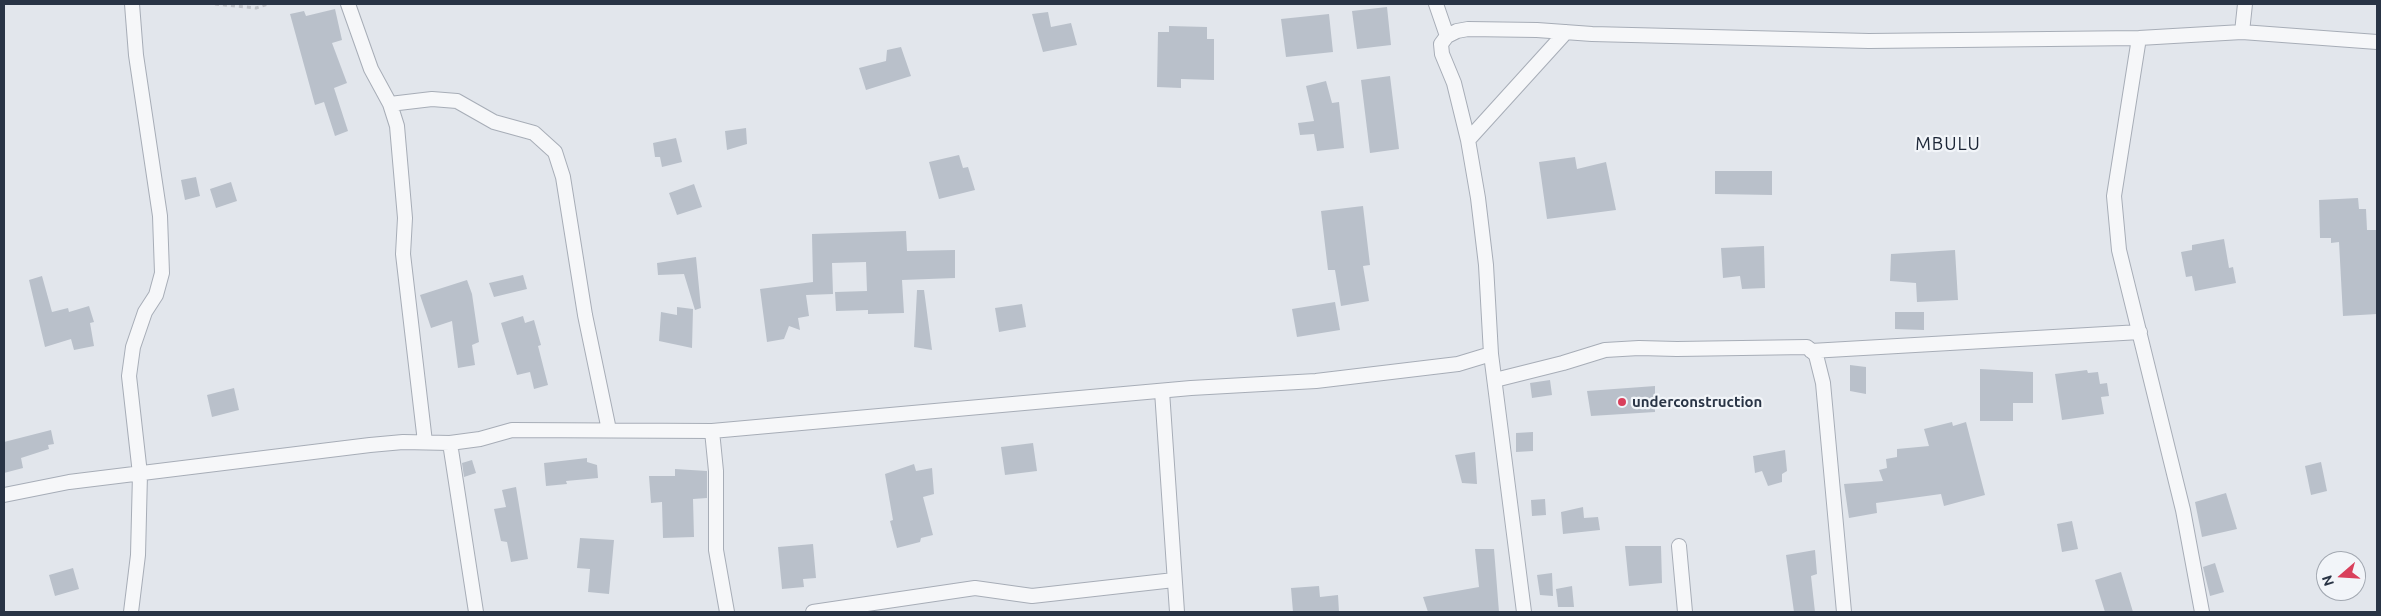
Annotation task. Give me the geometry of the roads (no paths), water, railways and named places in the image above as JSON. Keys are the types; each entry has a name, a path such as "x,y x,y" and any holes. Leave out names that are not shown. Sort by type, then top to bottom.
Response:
{"street":[{"path":"131,612 138,555 140,474 130,376 133,347 145,312 156,295 162,273 160,216 136,55 132,4"},
{"path":"348,4 371,69 381,91 390,104 396,126 404,191 403,254 426,442"},
{"path":"1436,4 1447,36"},
{"path":"2242,32 2245,4"},
{"path":"1524,612 1491,354 1486,266 1468,140 1454,83 1442,54 1441,44 1447,36 1457,30 1468,29 1637,36 1869,40 2139,38 2242,32 2377,42"},
{"path":"1468,140 1566,32"},
{"path":"2139,38 2114,196 2119,250 2183,510 2202,612"},
{"path":"390,104 432,99 457,101 494,122 534,134 555,152 563,177 585,315 608,430"},
{"path":"1811,351 2140,332"},
{"path":"1495,380 1526,374 1605,350 1807,347 1816,355 1823,383 1844,612"},
{"path":"4,495 70,482 370,445 426,442 450,443 480,439 512,430 712,431 1162,391 1316,381 1458,364 1491,354"},
{"path":"1162,391 1177,612"},
{"path":"712,431 716,471 716,550 727,612"},
{"path":"450,443 476,612"},
{"path":"1679,546 1685,612"},
{"path":"813,612 975,588 1032,596 1174,580"}],"place":[{"name":"underconstruction","path":"1622,402"}],"district":[{"name":"MBULU","path":"1948,144"}]}
